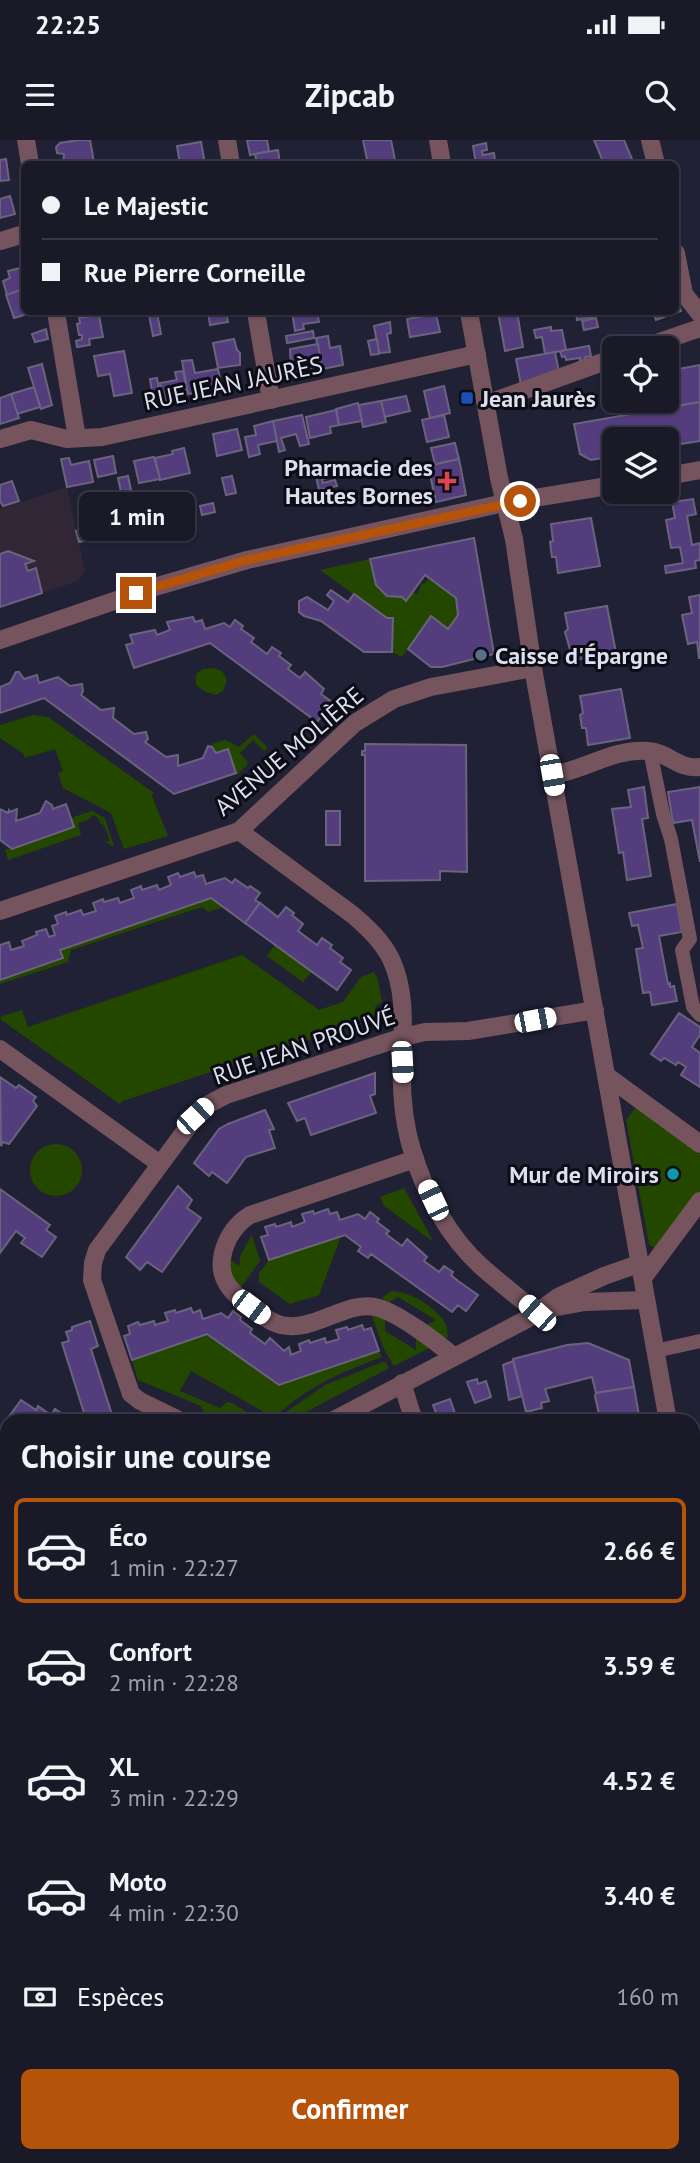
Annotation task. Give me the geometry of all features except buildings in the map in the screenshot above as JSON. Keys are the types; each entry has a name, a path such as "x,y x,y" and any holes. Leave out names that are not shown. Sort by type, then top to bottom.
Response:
{"street":[{"path":"26,140 30,161"},
{"path":"227,140 230,161"},
{"path":"438,140 442,161"},
{"path":"650,140 655,161"},
{"path":"0,241 21,235"},
{"path":"679,268 684,294 700,314"},
{"path":"57,315 77,438"},
{"path":"257,315 271,400"},
{"path":"470,315 504,503 514,539 533,668 667,1414"},
{"path":"677,336 700,328"},
{"name":"RUE JEAN JAURÈS","path":"0,439 30,430 58,438 102,437 477,354"},
{"path":"486,404 602,363"},
{"path":"679,474 700,471"},
{"path":"0,640 220,567 504,503 602,487"},
{"name":"AVENUE MOLIÈRE","path":"0,911 239,831 355,723 382,705 421,689 533,668"},
{"path":"552,775 576,770 596,760 650,751 660,753 682,766 700,767"},
{"path":"650,751 671,839 690,939 682,950 693,1007 700,1014"},
{"path":"239,831 353,915 380,942 392,961 404,1014 404,1110 415,1160 438,1210 461,1245 482,1267 537,1313"},
{"name":"RUE JEAN PROUVÉ","path":"166,1414 139,1401 131,1394 92,1274 97,1250 195,1116 217,1099 403,1037 425,1032 468,1031 595,1010"},
{"path":"0,1049 160,1164"},
{"path":"607,1076 700,1144"},
{"path":"415,1160 250,1215 236,1227 227,1242 222,1256 222,1273 225,1283 233,1293 270,1321 280,1325 308,1324 356,1308 373,1306 385,1310 438,1342 454,1357"},
{"path":"345,1414 537,1313 558,1297 604,1276 642,1271 700,1201"},
{"path":"537,1313 561,1305 585,1302 646,1300"},
{"path":"655,1351 700,1341"},
{"path":"402,1383 412,1414"}],"shaded area":[{"path":"67,487 85,572 78,581 0,607 0,509"}],"green space":[{"path":"370,559 376,585 387,596 402,597 406,601 413,592 417,595 422,583 429,578 456,598 458,615 448,629 431,617 402,657 392,652 393,618 387,618 320,570"},
{"path":"203,669 222,671 227,680 223,691 216,695 196,685 196,674"},
{"path":"33,715 48,717 154,793 152,796 168,836 124,849 111,813 63,788 58,773 63,771 55,749 24,758 24,754 0,738 0,725"},
{"path":"254,734 268,748 264,751 253,740 240,753 248,762 237,775 228,750 216,753 212,744 225,740 239,747"},
{"path":"92,811 105,818 114,847 105,841 110,841 105,827 102,828 104,824 92,815 90,819 78,823 81,835 8,860 5,849 12,849 74,827 71,818"},
{"path":"211,898 223,907 208,912 202,907 71,950 68,962 0,984 0,980 62,959 60,950"},
{"path":"275,945 312,971 303,982 267,956"},
{"path":"242,955 319,1010 343,1002 361,977 374,972 382,1002 375,1007 376,1016 370,1021 361,1018 353,1025 120,1104 0,1019 22,1010 28,1027"},
{"path":"637,1106 700,1154 700,1193 657,1250 649,1244 626,1120"},
{"path":"56,1144 66,1146 74,1152 80,1160 80,1180 74,1188 66,1194 56,1196 46,1194 38,1188 32,1180 30,1170 32,1160 38,1152 46,1146"},
{"path":"404,1188 431,1240 384,1206 380,1197"},
{"path":"252,1235 260,1261 239,1290 232,1284 227,1257 239,1266 241,1254"},
{"path":"341,1236 319,1295 290,1304 259,1282 259,1273 269,1260"},
{"path":"391,1291 413,1297 434,1310 445,1323 448,1337 443,1340 424,1327 436,1320 398,1297 384,1303 383,1297"},
{"path":"370,1311 385,1316 385,1331 416,1350 416,1334 433,1346 394,1366 384,1349"},
{"path":"207,1334 280,1385 379,1351 382,1357 322,1383 283,1410 274,1413 264,1412 191,1371 180,1391 220,1408 227,1402 232,1403 250,1414 205,1414 201,1406 138,1380 132,1360"},
{"path":"385,1361 389,1368 302,1414 283,1414 325,1385"}],"place":[{"name":"Jean Jaurès","path":"467,398"},
{"name":"Pharmacie des Hautes Bornes","path":"447,481"},
{"name":"Caisse d'Épargne","path":"481,655"},
{"name":"Mur de Miroirs","path":"673,1174"}],"route":[{"path":"136,593 247,560 520,501"}]}
